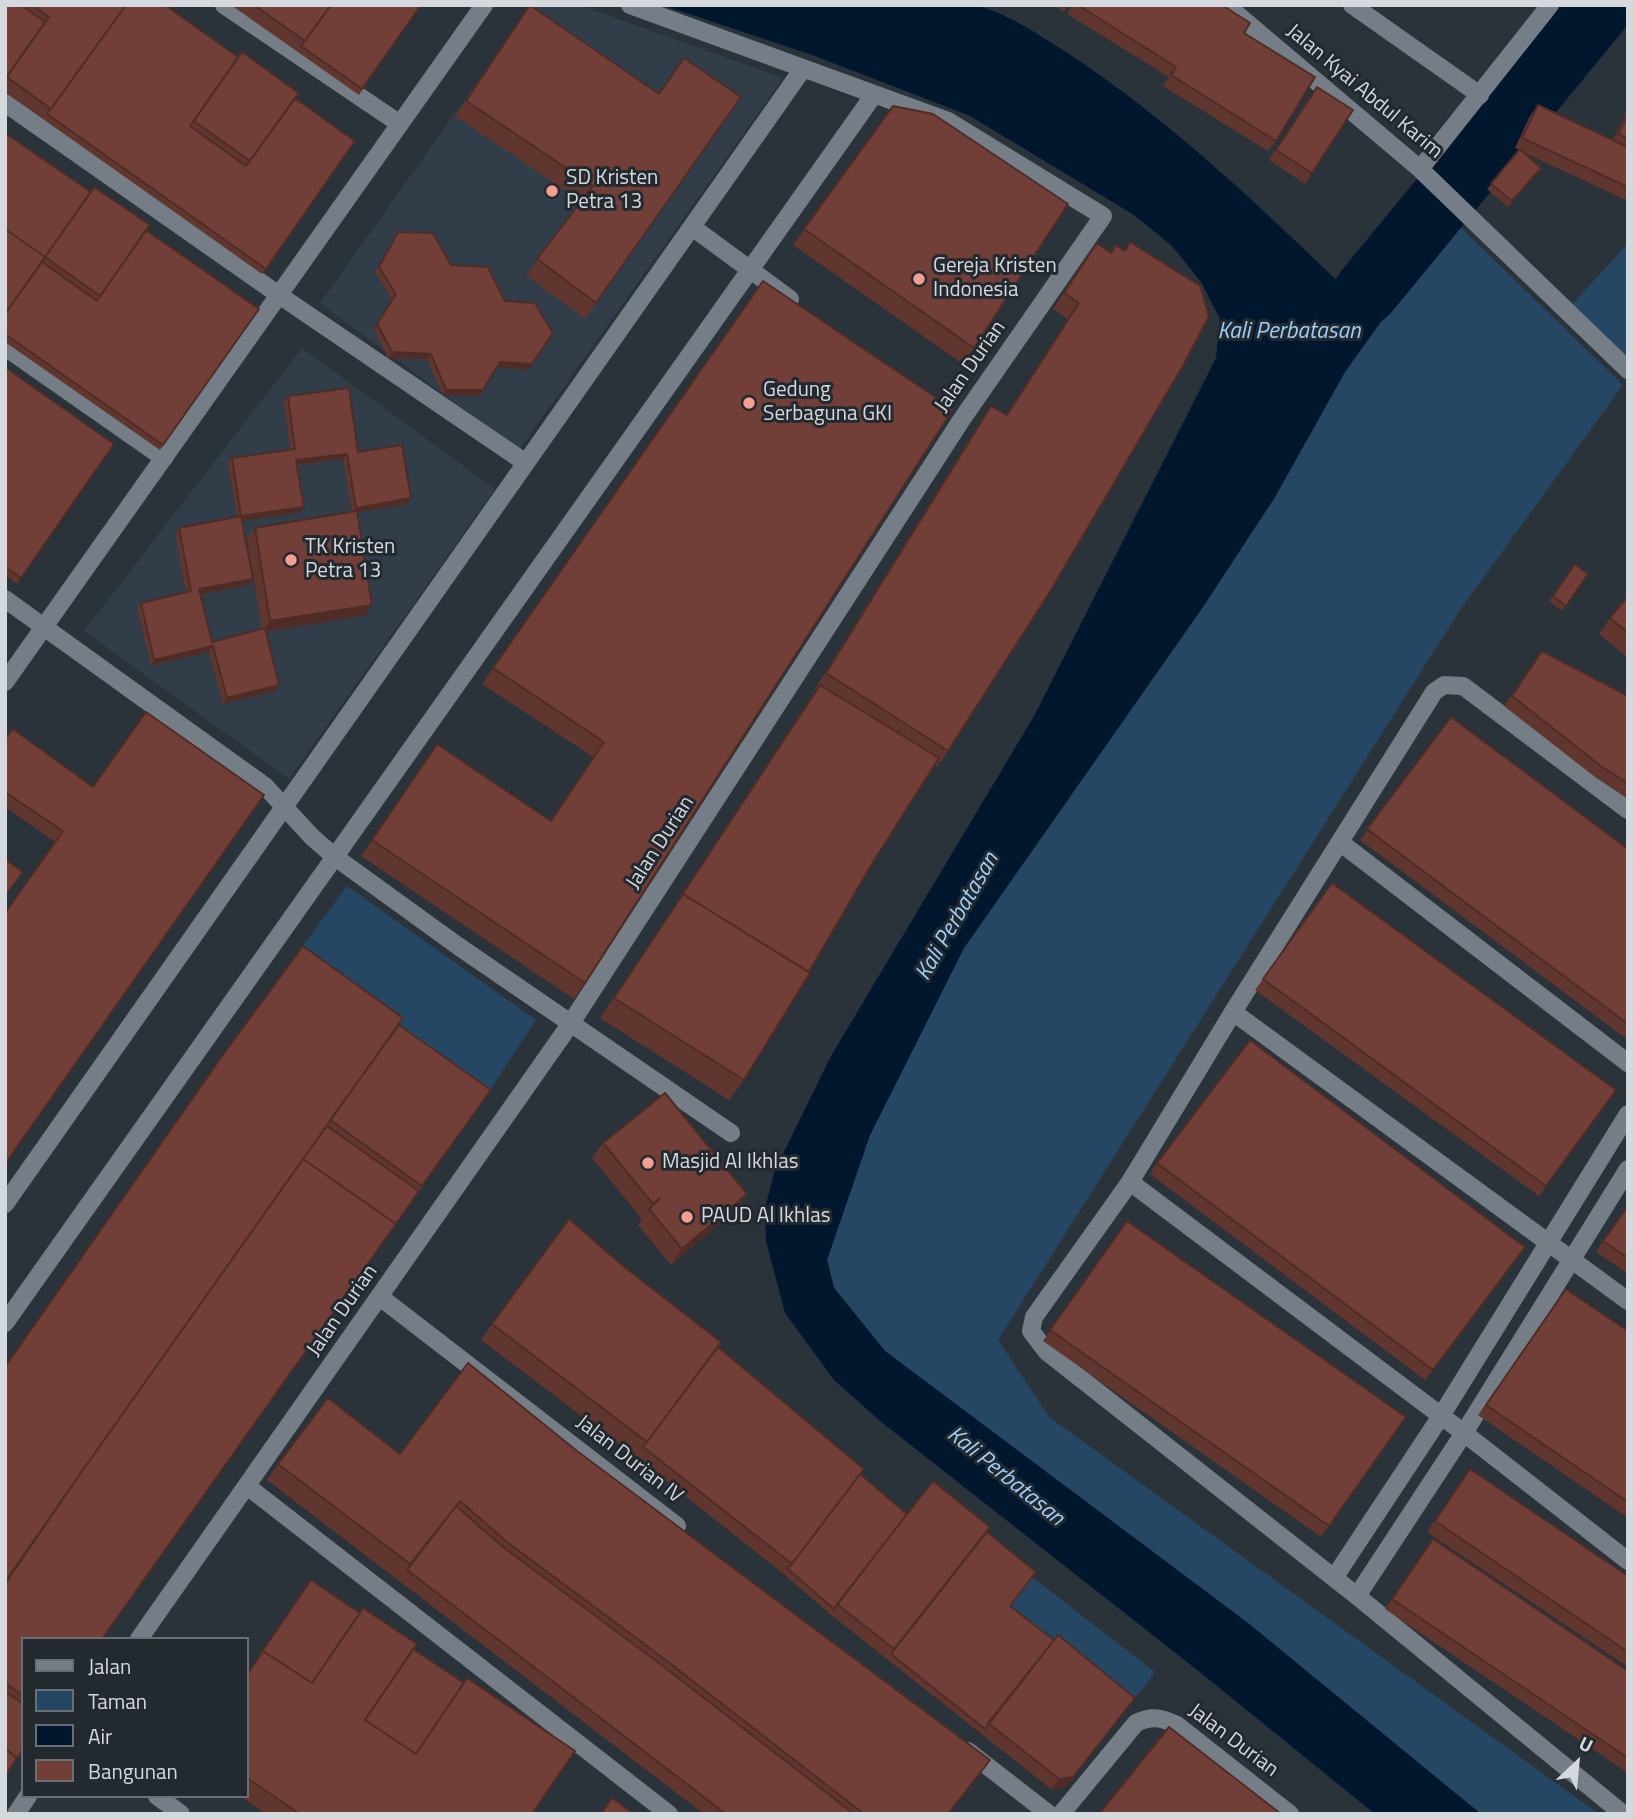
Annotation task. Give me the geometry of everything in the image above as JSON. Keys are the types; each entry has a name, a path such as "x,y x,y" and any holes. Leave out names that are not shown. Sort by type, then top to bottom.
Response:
{"street":[{"path":"224,5 400,124"},
{"path":"5,682 484,5"},
{"path":"5,1323 873,96 629,5"},
{"name":"Jalan Kyai Abdul Karim","path":"1226,5 1440,187 1628,370"},
{"path":"1352,5 1480,95"},
{"path":"1420,169 1550,5"},
{"path":"5,1205 802,70"},
{"name":"Jalan Durian","path":"140,1637 571,1023 957,415 1103,216 948,121 873,96"},
{"path":"5,103 279,295 526,463"},
{"path":"692,227 807,311"},
{"path":"5,347 164,458"},
{"path":"5,599 265,786 335,857 731,1133"},
{"path":"1623,1814 1357,1596 1046,1352 1033,1336 1034,1317 1130,1182 1434,692 1444,685 1463,686 1628,810"},
{"path":"1341,844 1628,1063"},
{"path":"1233,1012 1628,1301"},
{"path":"1334,1578 1441,1416 1628,1114"},
{"path":"1357,1596 1464,1433 1628,1169"},
{"path":"1130,1182 1464,1433 1628,1561"},
{"name":"Jalan Durian IV","path":"380,1297 687,1534"},
{"path":"247,1486 669,1814"},
{"name":"Jalan Durian","path":"1061,1814 1136,1723 1161,1717 1177,1725 1290,1814"},
{"path":"950,1738 1049,1814"},
{"path":"16,1814 27,1798"},
{"path":"160,1798 181,1814"}],"shaded area":[{"name":"SD Kristen Petra 13","path":"532,5 579,5 783,78 519,450 320,303"},
{"name":"TK Kristen Petra 13","path":"302,348 495,489 289,779 84,631"}],"green space":[{"path":"1455,222 1623,385 1460,610 998,1340 1049,1417 1599,1814 1481,1814 1248,1623 885,1351 834,1287 827,1260 870,1135 964,948 1203,607 1275,497 1345,372"},
{"path":"1628,243 1628,358 1572,305"},
{"path":"347,886 536,1020 480,1105 299,951"},
{"path":"1032,1577 1155,1672 1128,1708 1006,1611"}],"water":[{"name":"Kali Perbatasan","path":"662,5 977,5 1001,14 1034,32 1144,108 1218,169 1358,301 1421,223 1440,238 1345,372 1275,497 1203,607 964,948 870,1135 827,1260 834,1288 885,1351 1248,1623 1481,1814 1375,1814 1196,1669 880,1421 834,1380 785,1313 766,1241 765,1208 775,1170 831,1056 1034,716 1216,358 1220,319 1201,282 1172,246 1134,215 970,116 815,56"}],"building":[{"path":"5,5 21,5 45,22 5,79"},
{"path":"32,5 126,5 51,109 7,77 49,17"},
{"path":"126,5 165,5 238,57 190,126 246,166 295,98 355,141 266,269 47,114"},
{"path":"254,5 331,5 305,41"},
{"path":"331,5 421,5 362,89 301,46"},
{"path":"530,5 659,94 684,58 741,97 596,303 537,259 593,186 466,101"},
{"path":"1078,5 1222,5 1250,23 1244,33 1315,77 1276,141 1171,75 1176,67"},
{"path":"242,52 299,93 250,161 194,121"},
{"path":"1317,87 1353,110 1312,173 1276,150"},
{"path":"1538,105 1628,147 1628,187 1522,138"},
{"path":"893,106 933,114 1068,204 974,348 804,229"},
{"path":"1628,113 1628,139 1618,134"},
{"path":"5,133 91,192 45,257 5,229"},
{"path":"1520,149 1541,168 1512,201 1491,184"},
{"path":"94,187 150,225 100,296 45,257"},
{"path":"5,229 45,257 5,314"},
{"path":"146,230 259,309 163,445 5,334 5,314 42,262 97,301"},
{"path":"398,232 433,233 451,265 488,267 505,301 535,303 553,333 532,364 500,362 483,390 446,390 431,354 392,352 377,324 396,294 379,267"},
{"path":"1130,242 1200,286 1209,316 1184,364 1051,590 948,751 826,673 991,406 1007,415 1079,303 1064,293 1097,243 1111,253 1116,245 1125,251"},
{"path":"763,281 953,409 585,983 372,840 437,744 551,821 604,742 493,668"},
{"path":"5,367 114,444 21,578 5,567"},
{"path":"349,388 358,452 402,445 411,498 356,508 347,454 296,460 304,507 241,516 232,458 295,449 288,396"},
{"name":"TK Kristen Petra 13","path":"357,511 372,605 270,621 255,528"},
{"path":"241,516 253,579 199,589 212,642 265,628 279,685 227,698 213,646 154,660 141,603 191,591 179,528"},
{"path":"1575,564 1588,574 1566,606 1553,596"},
{"path":"1628,596 1628,633 1610,618"},
{"path":"1542,651 1628,696 1628,783 1602,767 1512,696"},
{"path":"820,685 939,758 873,862 809,972 683,894 680,898"},
{"path":"146,712 264,795 5,1164 5,913 63,831 5,792 5,739 13,729 93,787"},
{"path":"1451,717 1628,849 1628,1024 1367,829"},
{"path":"5,859 23,872 5,896"},
{"path":"1332,883 1616,1090 1546,1186 1263,979"},
{"path":"683,894 810,973 744,1080 614,998"},
{"path":"303,946 403,1018 5,1582 5,1367 225,1052"},
{"path":"399,1025 491,1090 422,1186 330,1120"},
{"path":"1250,1040 1525,1247 1433,1370 1157,1163"},
{"path":"665,1093 747,1194 682,1249 649,1209 660,1198 653,1204 603,1143"},
{"path":"327,1126 419,1191 396,1224 303,1159"},
{"path":"303,1159 396,1224 103,1637 21,1637 21,1695 5,1683 5,1584"},
{"path":"1628,1206 1628,1258 1603,1241"},
{"path":"569,1219 622,1265 721,1342 647,1442 492,1324"},
{"path":"1127,1221 1406,1417 1329,1526 1050,1330"},
{"path":"1566,1289 1628,1331 1628,1502 1486,1405"},
{"path":"718,1347 864,1469 792,1564 643,1447"},
{"path":"468,1363 577,1451 990,1760 948,1814 864,1814 663,1658 507,1542 460,1501 410,1564 278,1464 328,1398 400,1454"},
{"path":"1470,1469 1628,1576 1628,1652 1435,1521"},
{"path":"860,1474 907,1514 834,1609 788,1569"},
{"path":"933,1481 990,1527 894,1649 837,1604"},
{"path":"456,1506 503,1547 659,1663 854,1814 726,1814 407,1570"},
{"path":"987,1532 1036,1572 1010,1606 1054,1640 985,1729 891,1654"},
{"path":"1433,1539 1628,1671 1628,1758 1392,1599"},
{"path":"311,1580 360,1613 312,1683 263,1651 259,1656"},
{"path":"363,1608 417,1644 365,1720 416,1754 467,1678 575,1751 532,1814 300,1814 248,1779 248,1674 263,1651 312,1683"},
{"path":"1058,1635 1135,1698 1073,1777 1059,1779 988,1723"},
{"path":"413,1649 464,1683 416,1754 365,1720"},
{"path":"5,1691 21,1703 21,1753 17,1758 5,1748"},
{"path":"1169,1727 1281,1814 1099,1814"},
{"path":"5,1748 17,1758 5,1777"},
{"path":"612,1798 634,1814 601,1814"}],"waterway":[{"path":"1366,292 1602,5"}],"place":[{"name":"SD Kristen Petra 13","path":"552,191"},
{"name":"Gereja Kristen Indonesia","path":"919,279"},
{"name":"Gedung Serbaguna GKI","path":"749,403"},
{"name":"TK Kristen Petra 13","path":"291,560"},
{"name":"Masjid Al Ikhlas","path":"648,1163"},
{"name":"PAUD Al Ikhlas","path":"687,1217"}]}
